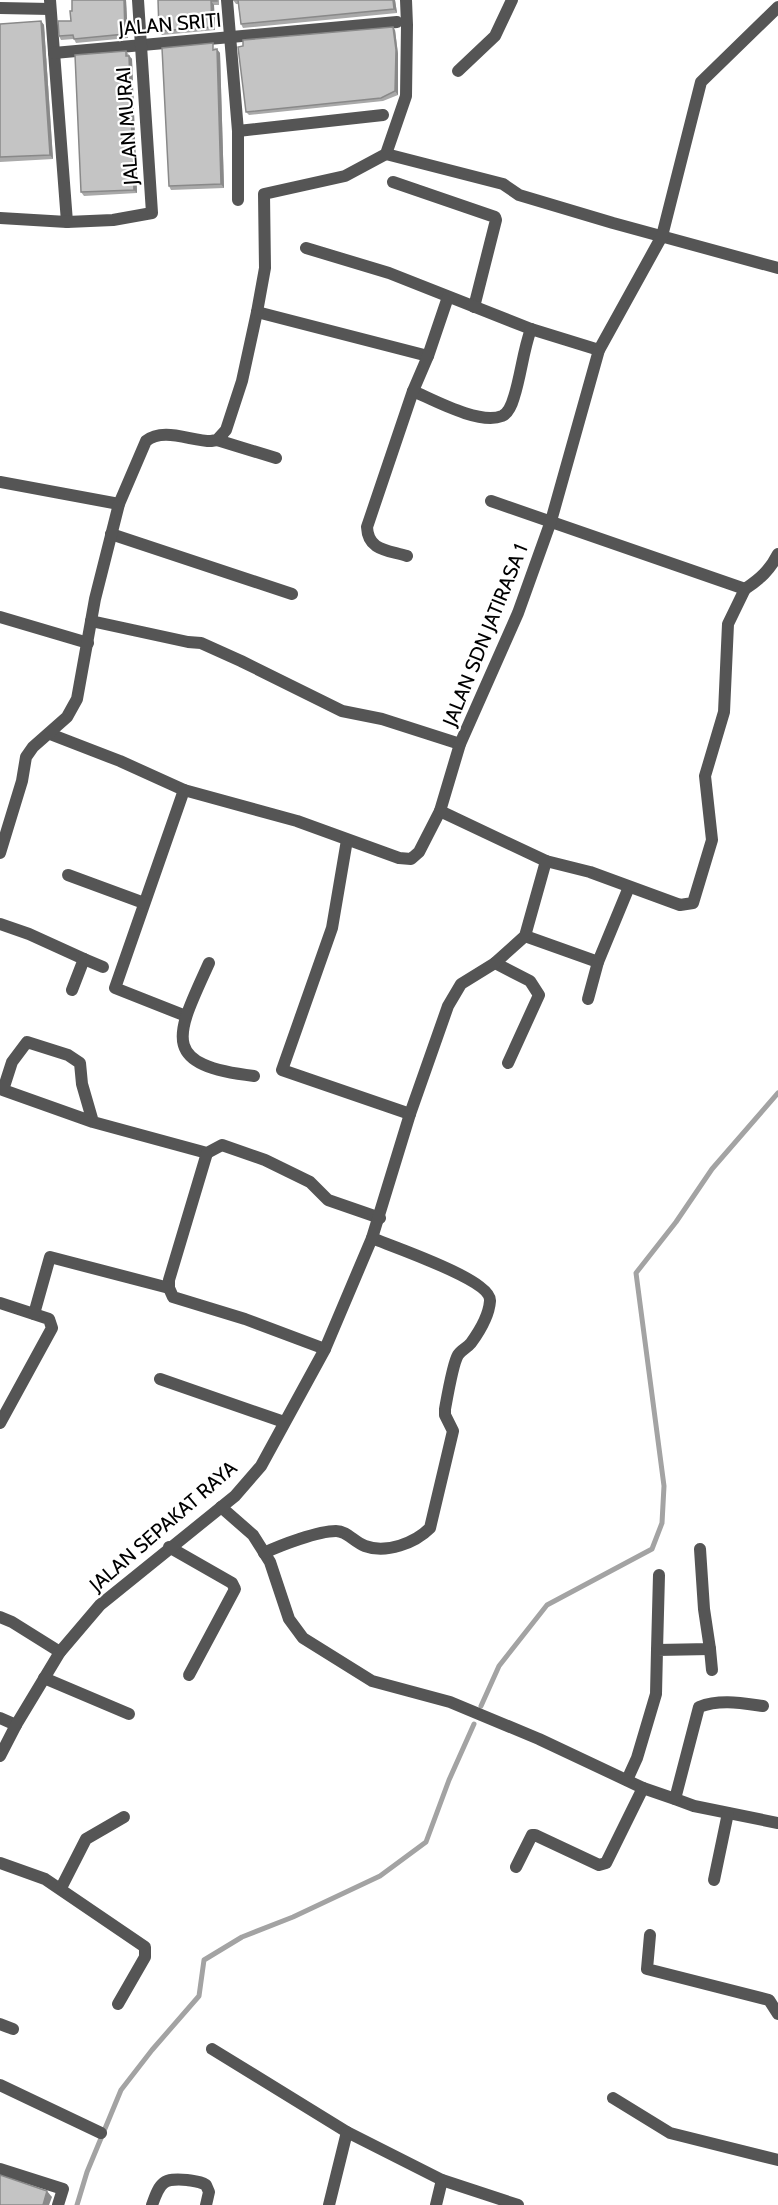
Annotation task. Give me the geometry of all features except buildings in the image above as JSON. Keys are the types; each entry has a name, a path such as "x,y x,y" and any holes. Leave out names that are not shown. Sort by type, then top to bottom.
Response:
{"street":[{"name":"JALAN MURAI","path":"67,222 113,220 152,213 138,0"},
{"path":"227,0 238,131 238,200"},
{"path":"386,154 406,96 406,0"},
{"path":"458,71 495,36 512,0"},
{"path":"0,8 50,4 67,222 0,218"},
{"name":"JALAN SDN JATIRASA 1","path":"347,840 399,858 411,859 419,852 440,811 460,744 518,613 551,521 599,350 662,236 701,82 778,7"},
{"name":"JALAN SRITI","path":"54,53 397,22"},
{"path":"238,131 383,115"},
{"path":"217,440 226,430 236,401 257,312 265,268 264,194 345,176 386,154 503,184 519,195 778,268"},
{"path":"393,182 495,216 496,220 474,307"},
{"path":"306,248 389,273 531,329 599,350"},
{"path":"407,556 375,547 371,544 367,527 448,297"},
{"path":"257,312 428,356"},
{"path":"413,391 468,414 500,417 508,411 514,399 531,329"},
{"path":"0,853 22,781 26,757 33,747 67,717 76,699 118,504 142,448 152,436 166,435 204,441 217,440 276,458"},
{"path":"0,482 118,504"},
{"path":"491,501 746,589"},
{"path":"111,534 292,594"},
{"path":"440,811 546,861 590,872 680,905 693,903 712,840 705,776 724,712 728,624 746,589 761,578 771,567 778,554"},
{"path":"0,617 88,643"},
{"path":"91,621 201,643 342,711 382,719 460,744"},
{"path":"50,734 120,761 184,790 297,821 347,840 332,928 282,1070 410,1114"},
{"path":"184,790 115,988 186,1016"},
{"path":"93,1122 82,1084 80,1063 68,1054 27,1042 12,1062 1,1089 93,1122 207,1153 222,1145 265,1160 310,1182 328,1200 380,1218 410,1114 448,1006 462,984 495,963 525,936 546,861"},
{"path":"68,875 144,903"},
{"path":"588,999 598,962 629,887"},
{"path":"0,924 39,938 103,968"},
{"path":"525,936 598,962"},
{"path":"72,990 84,959"},
{"path":"209,963 186,1016 182,1041 186,1053 195,1061 229,1073 254,1076"},
{"path":"495,963 530,981 539,995 508,1063"},
{"path":"207,1153 169,1280 169,1288 173,1297 245,1319 325,1349"},
{"name":"JALAN SEPAKAT RAYA","path":"0,1756 60,1652 100,1605 235,1496 261,1466 325,1349 380,1218"},
{"path":"264,1553 280,1545 328,1531 339,1531 365,1546 386,1548 422,1536 430,1528 453,1431 445,1409 457,1357 470,1345 491,1300 489,1294 476,1283 372,1238"},
{"path":"34,1314 50,1257 169,1288"},
{"path":"0,1303 49,1319 52,1328 0,1423"},
{"path":"160,1379 284,1422"},
{"path":"221,1507 253,1535 276,1578 289,1619 303,1638 372,1681 450,1702 504,1724 643,1788 694,1806 778,1823"},
{"path":"169,1547 234,1586 189,1676"},
{"path":"700,1549 704,1609 712,1670"},
{"path":"627,1780 637,1758 656,1694 659,1575"},
{"path":"0,1617 60,1652"},
{"path":"657,1650 710,1649"},
{"path":"44,1678 129,1714"},
{"path":"675,1799 699,1707 708,1703 725,1702 763,1706"},
{"path":"0,1718 16,1725"},
{"path":"516,1868 532,1835 535,1834 599,1865 604,1864 609,1860 643,1788"},
{"path":"714,1880 728,1813"},
{"path":"61,1888 86,1839 124,1817"},
{"path":"0,1863 45,1879 61,1888 145,1947 145,1957 118,2004"},
{"path":"650,1935 647,1969 769,2000 778,2014"},
{"path":"0,2024 13,2029"},
{"path":"212,2049 347,2132 442,2180 518,2205"},
{"path":"0,2085 101,2133"},
{"path":"613,2098 670,2133 778,2160"},
{"path":"329,2205 347,2132"},
{"path":"0,2169 63,2189 58,2205"},
{"path":"152,2205 162,2184 170,2179 201,2182 206,2185 209,2192 206,2205"},
{"path":"436,2205 442,2180"}],"waterway":[{"path":"481,1706 499,1666 547,1605 652,1549 662,1523 664,1486 636,1273 676,1222 712,1169 778,1093"},
{"path":"77,2205 87,2172 121,2090 199,1996 204,1960 242,1937 293,1917 380,1876 426,1842 449,1780 474,1724"}]}
